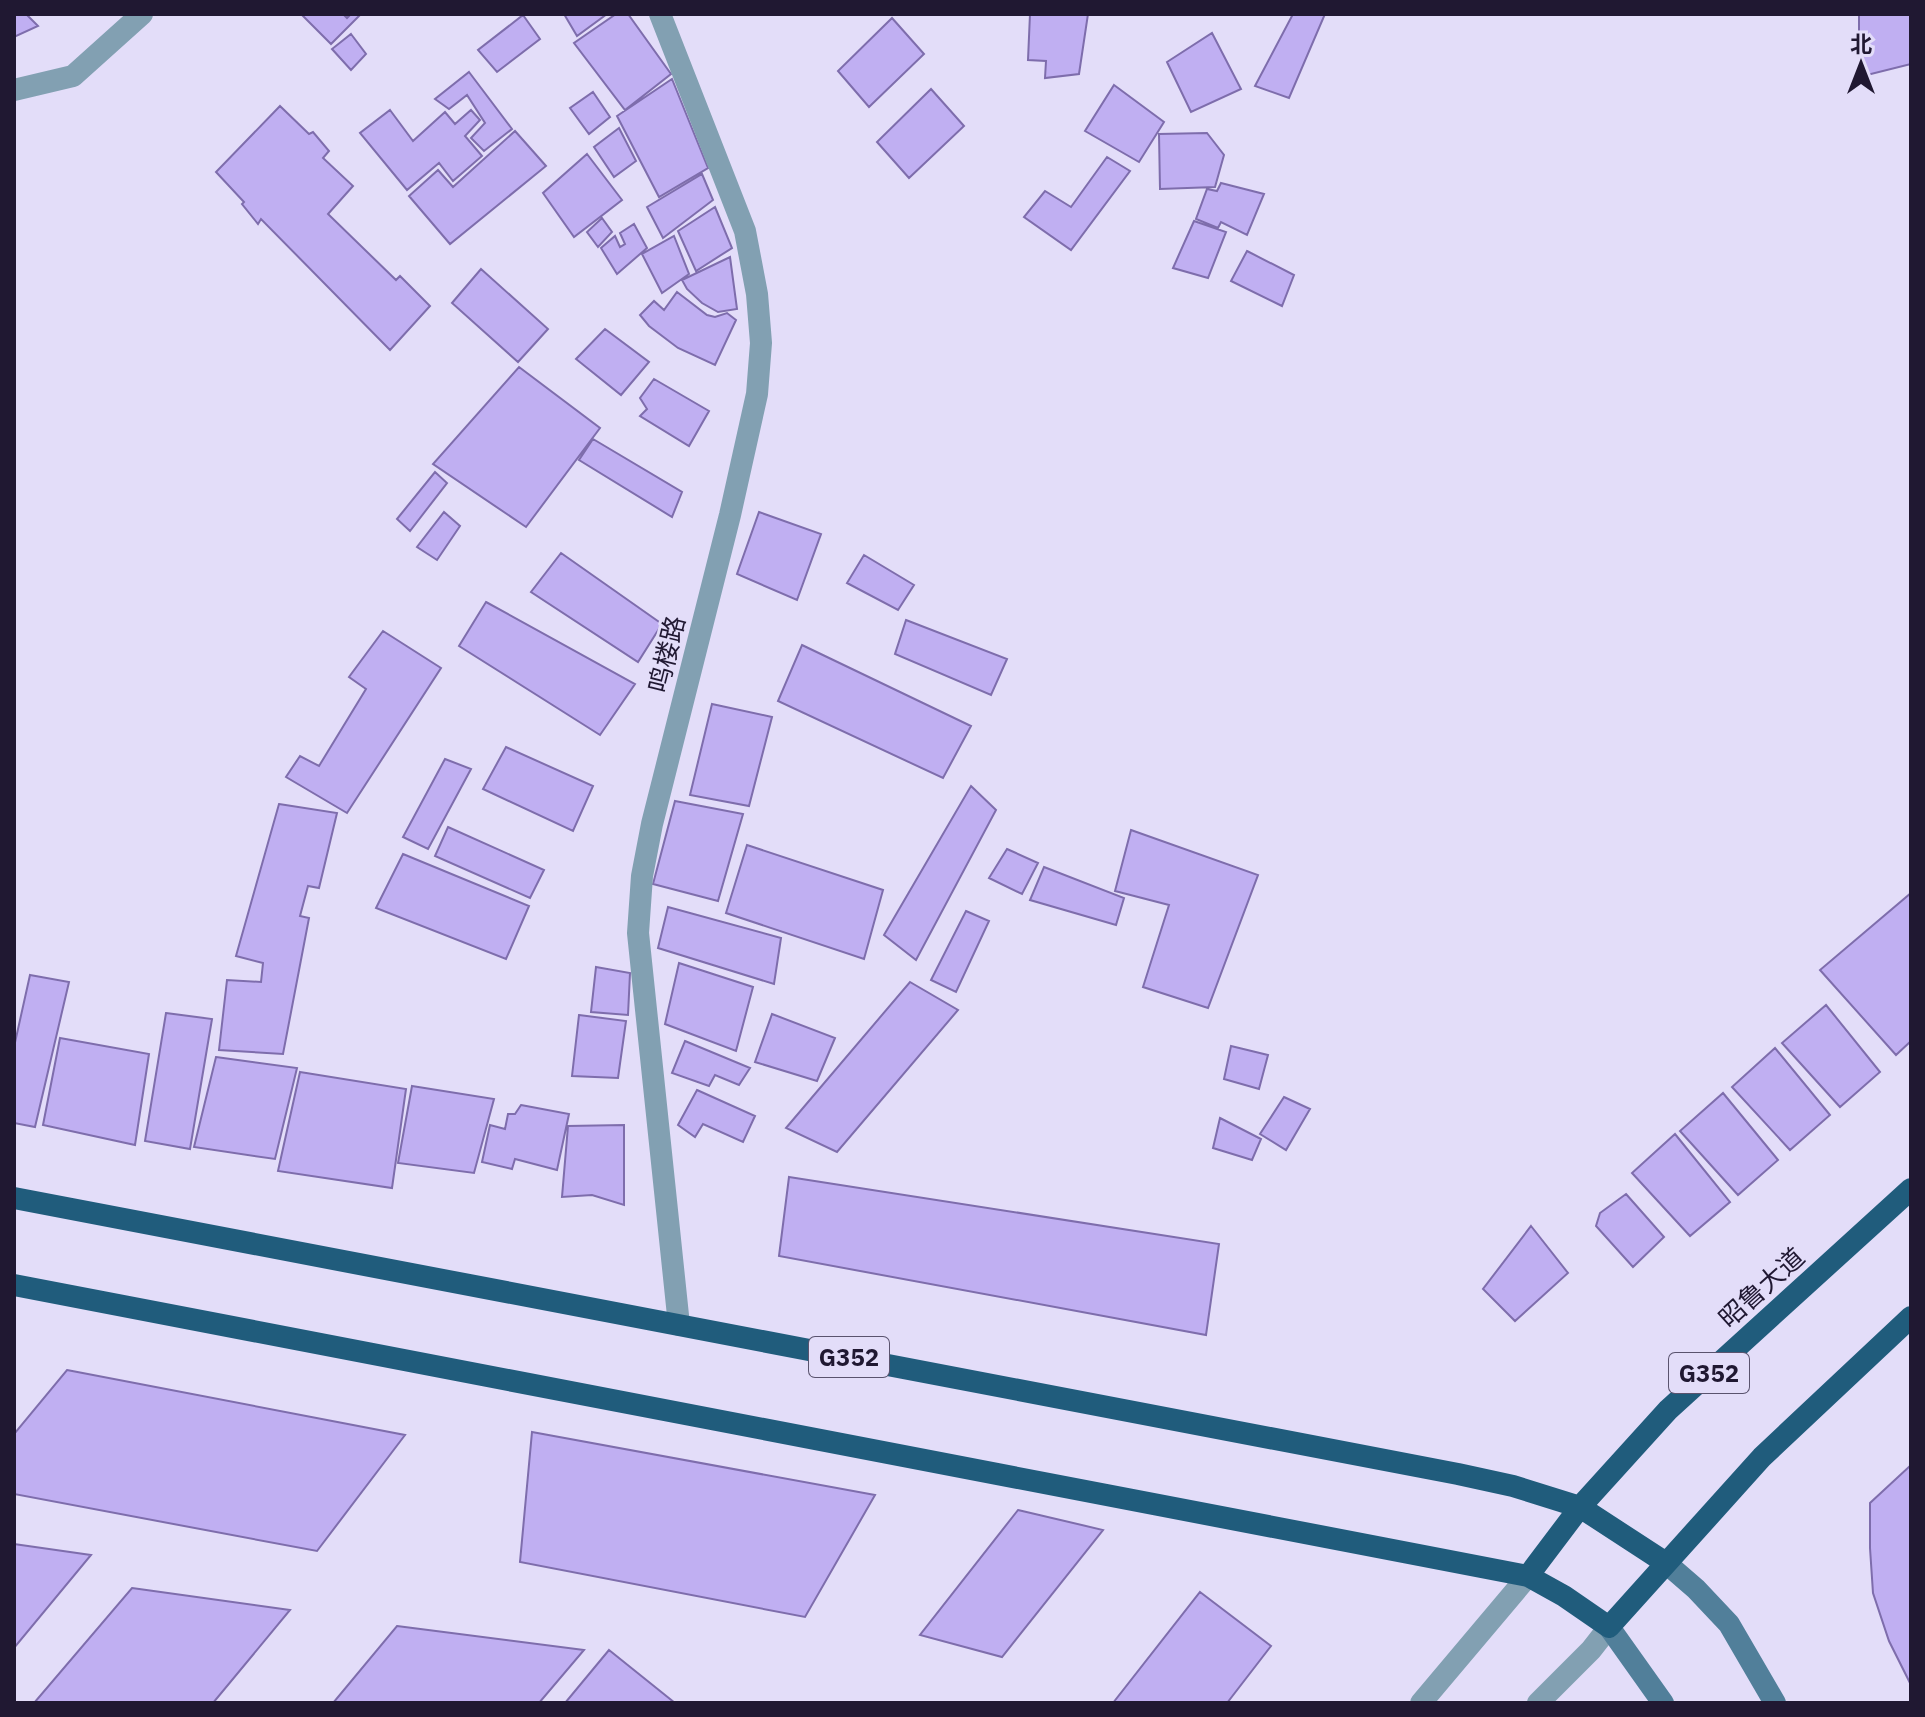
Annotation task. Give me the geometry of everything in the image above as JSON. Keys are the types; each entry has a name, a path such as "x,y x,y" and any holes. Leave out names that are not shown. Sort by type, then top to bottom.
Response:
{"highway":[{"name":"昭鲁大道","path":"1528,1576 1580,1507 1668,1410 1911,1189"},
{"name":"G352","path":"14,1198 1513,1486 1580,1507 1666,1563"},
{"path":"14,1285 1528,1576 1609,1627 1762,1457 1911,1317"}],"main road":[{"path":"1666,1563 1729,1624 1775,1703"},
{"path":"1609,1627 1663,1703"}],"street":[{"path":"14,90 73,76 142,14"},
{"name":"鸣楼路","path":"660,14 745,231 757,294 761,343 757,394 737,485 652,824 642,876 638,933 643,998 679,1325"},
{"path":"1421,1703 1528,1576"},
{"path":"1538,1703 1591,1650 1609,1627"}],"building":[{"path":"14,14 26,14 38,26 14,37"},
{"path":"301,14 343,14 347,18 351,14 361,14 331,44"},
{"path":"564,14 607,14 577,36"},
{"path":"616,14 628,14 671,74 625,110 574,43"},
{"path":"1030,14 1088,14 1079,74 1045,78 1046,61 1028,60"},
{"path":"1293,14 1325,14 1289,98 1255,86"},
{"path":"1859,14 1911,14 1911,64 1859,77"},
{"path":"523,15 540,39 497,72 478,50"},
{"path":"892,18 924,54 869,107 838,71"},
{"path":"1212,33 1241,89 1191,112 1167,62"},
{"path":"351,34 366,54 351,70 332,49"},
{"path":"469,72 512,129 484,151 471,138 485,123 467,95 449,109 435,99"},
{"path":"672,79 708,168 659,197 617,116"},
{"path":"1114,85 1164,122 1139,162 1085,131"},
{"path":"931,89 964,126 909,178 877,142"},
{"path":"593,92 610,117 589,134 570,108"},
{"path":"280,106 309,134 313,132 329,151 323,158 353,186 328,214 396,280 400,276 430,306 390,350 261,219 258,224 242,204 244,202 216,172"},
{"path":"390,110 413,141 445,112 455,124 471,110 480,120 465,136 482,156 453,181 439,163 407,190 360,133"},
{"path":"619,128 636,161 614,177 594,147"},
{"path":"515,131 546,166 450,244 409,196 438,170 453,187"},
{"path":"1207,133 1224,155 1215,187 1160,189 1159,134"},
{"path":"587,154 622,200 574,237 543,193"},
{"path":"1107,157 1130,171 1071,250 1024,217 1045,191 1071,207"},
{"path":"702,174 713,200 663,238 647,207"},
{"path":"1221,183 1264,194 1247,235 1221,222 1218,228 1196,219 1207,189 1217,191"},
{"path":"715,207 732,248 696,271 678,231"},
{"path":"602,218 612,232 598,247 587,232"},
{"path":"1194,221 1226,232 1208,278 1173,268"},
{"path":"634,224 647,248 617,274 601,248 615,236 620,247 625,244 620,233"},
{"path":"674,236 689,274 662,293 642,254"},
{"path":"1247,251 1294,275 1282,306 1231,281"},
{"path":"730,257 737,309 718,312 702,303 682,280"},
{"path":"481,269 548,329 518,362 452,303"},
{"path":"677,292 707,315 715,317 727,313 736,320 715,365 678,348 649,326 640,315 654,301 664,310"},
{"path":"605,329 649,362 621,395 576,359"},
{"path":"519,367 600,428 526,527 433,464"},
{"path":"654,379 709,411 689,446 640,416 647,409 640,398"},
{"path":"593,439 682,492 672,517 579,460"},
{"path":"435,472 447,483 410,531 397,519"},
{"path":"444,512 460,526 437,560 417,547"},
{"path":"759,512 821,534 797,600 737,574"},
{"path":"561,553 662,624 638,662 531,592"},
{"path":"864,555 914,585 898,610 847,583"},
{"path":"486,602 635,684 600,735 459,646"},
{"path":"906,620 1007,659 991,695 895,654"},
{"path":"383,631 441,668 347,813 286,777 300,756 319,766 366,689 349,677"},
{"path":"802,645 971,726 943,778 778,701"},
{"path":"712,704 772,717 749,806 690,795"},
{"path":"506,747 593,786 573,831 483,789"},
{"path":"445,759 471,769 428,849 403,837"},
{"path":"971,786 996,810 916,960 884,935"},
{"path":"675,801 743,814 718,901 653,884"},
{"path":"279,804 337,813 319,888 308,886 300,916 309,918 283,1054 219,1050 227,980 261,982 263,963 236,956"},
{"path":"448,827 544,870 530,898 435,856"},
{"path":"1131,830 1258,875 1208,1008 1143,987 1169,905 1115,891"},
{"path":"747,845 883,890 864,959 726,913"},
{"path":"1007,849 1038,863 1022,894 989,878"},
{"path":"403,854 529,906 506,959 376,908"},
{"path":"1044,867 1124,898 1116,925 1030,900"},
{"path":"1911,893 1911,1041 1896,1055 1820,970"},
{"path":"668,907 781,938 774,984 658,948"},
{"path":"966,911 989,921 956,992 931,980"},
{"path":"679,963 753,987 736,1051 665,1024"},
{"path":"596,967 630,973 628,1015 591,1012"},
{"path":"30,975 69,982 35,1127 14,1123 14,1047"},
{"path":"910,982 958,1010 837,1152 786,1128"},
{"path":"1826,1005 1880,1072 1840,1107 1782,1043"},
{"path":"166,1013 212,1019 190,1149 145,1141"},
{"path":"772,1014 835,1038 817,1081 755,1062"},
{"path":"579,1015 626,1021 618,1078 572,1076"},
{"path":"60,1038 149,1054 135,1145 43,1125"},
{"path":"685,1041 750,1068 739,1085 715,1075 709,1086 672,1073"},
{"path":"1231,1046 1268,1055 1259,1089 1224,1079"},
{"path":"1775,1048 1830,1115 1790,1150 1732,1087"},
{"path":"216,1057 297,1068 275,1159 194,1147"},
{"path":"300,1072 406,1089 392,1188 278,1171"},
{"path":"412,1086 494,1099 474,1173 398,1163"},
{"path":"697,1090 755,1116 743,1142 703,1124 695,1137 678,1125"},
{"path":"1723,1093 1778,1160 1738,1195 1680,1131"},
{"path":"1284,1097 1310,1109 1286,1150 1260,1134"},
{"path":"521,1105 569,1114 557,1170 515,1159 512,1169 482,1162 490,1125 505,1129 508,1114 515,1114"},
{"path":"1220,1118 1261,1139 1252,1160 1213,1148"},
{"path":"624,1125 624,1205 592,1195 562,1197 568,1126"},
{"path":"1675,1134 1730,1202 1690,1236 1632,1173"},
{"path":"789,1177 1219,1244 1206,1335 779,1256"},
{"path":"1626,1194 1664,1237 1633,1267 1596,1226 1600,1213"},
{"path":"1531,1226 1568,1273 1515,1321 1483,1289"},
{"path":"67,1370 405,1435 317,1551 14,1494 14,1434"},
{"path":"532,1432 875,1495 805,1617 520,1562"},
{"path":"1911,1465 1911,1685 1889,1641 1873,1593 1870,1503"},
{"path":"1018,1510 1103,1530 1002,1657 920,1635"},
{"path":"14,1544 91,1555 14,1648"},
{"path":"132,1588 290,1610 213,1703 34,1703"},
{"path":"1200,1592 1271,1646 1227,1703 1113,1703"},
{"path":"397,1626 584,1650 539,1703 333,1703"},
{"path":"609,1650 675,1703 565,1703"}]}
